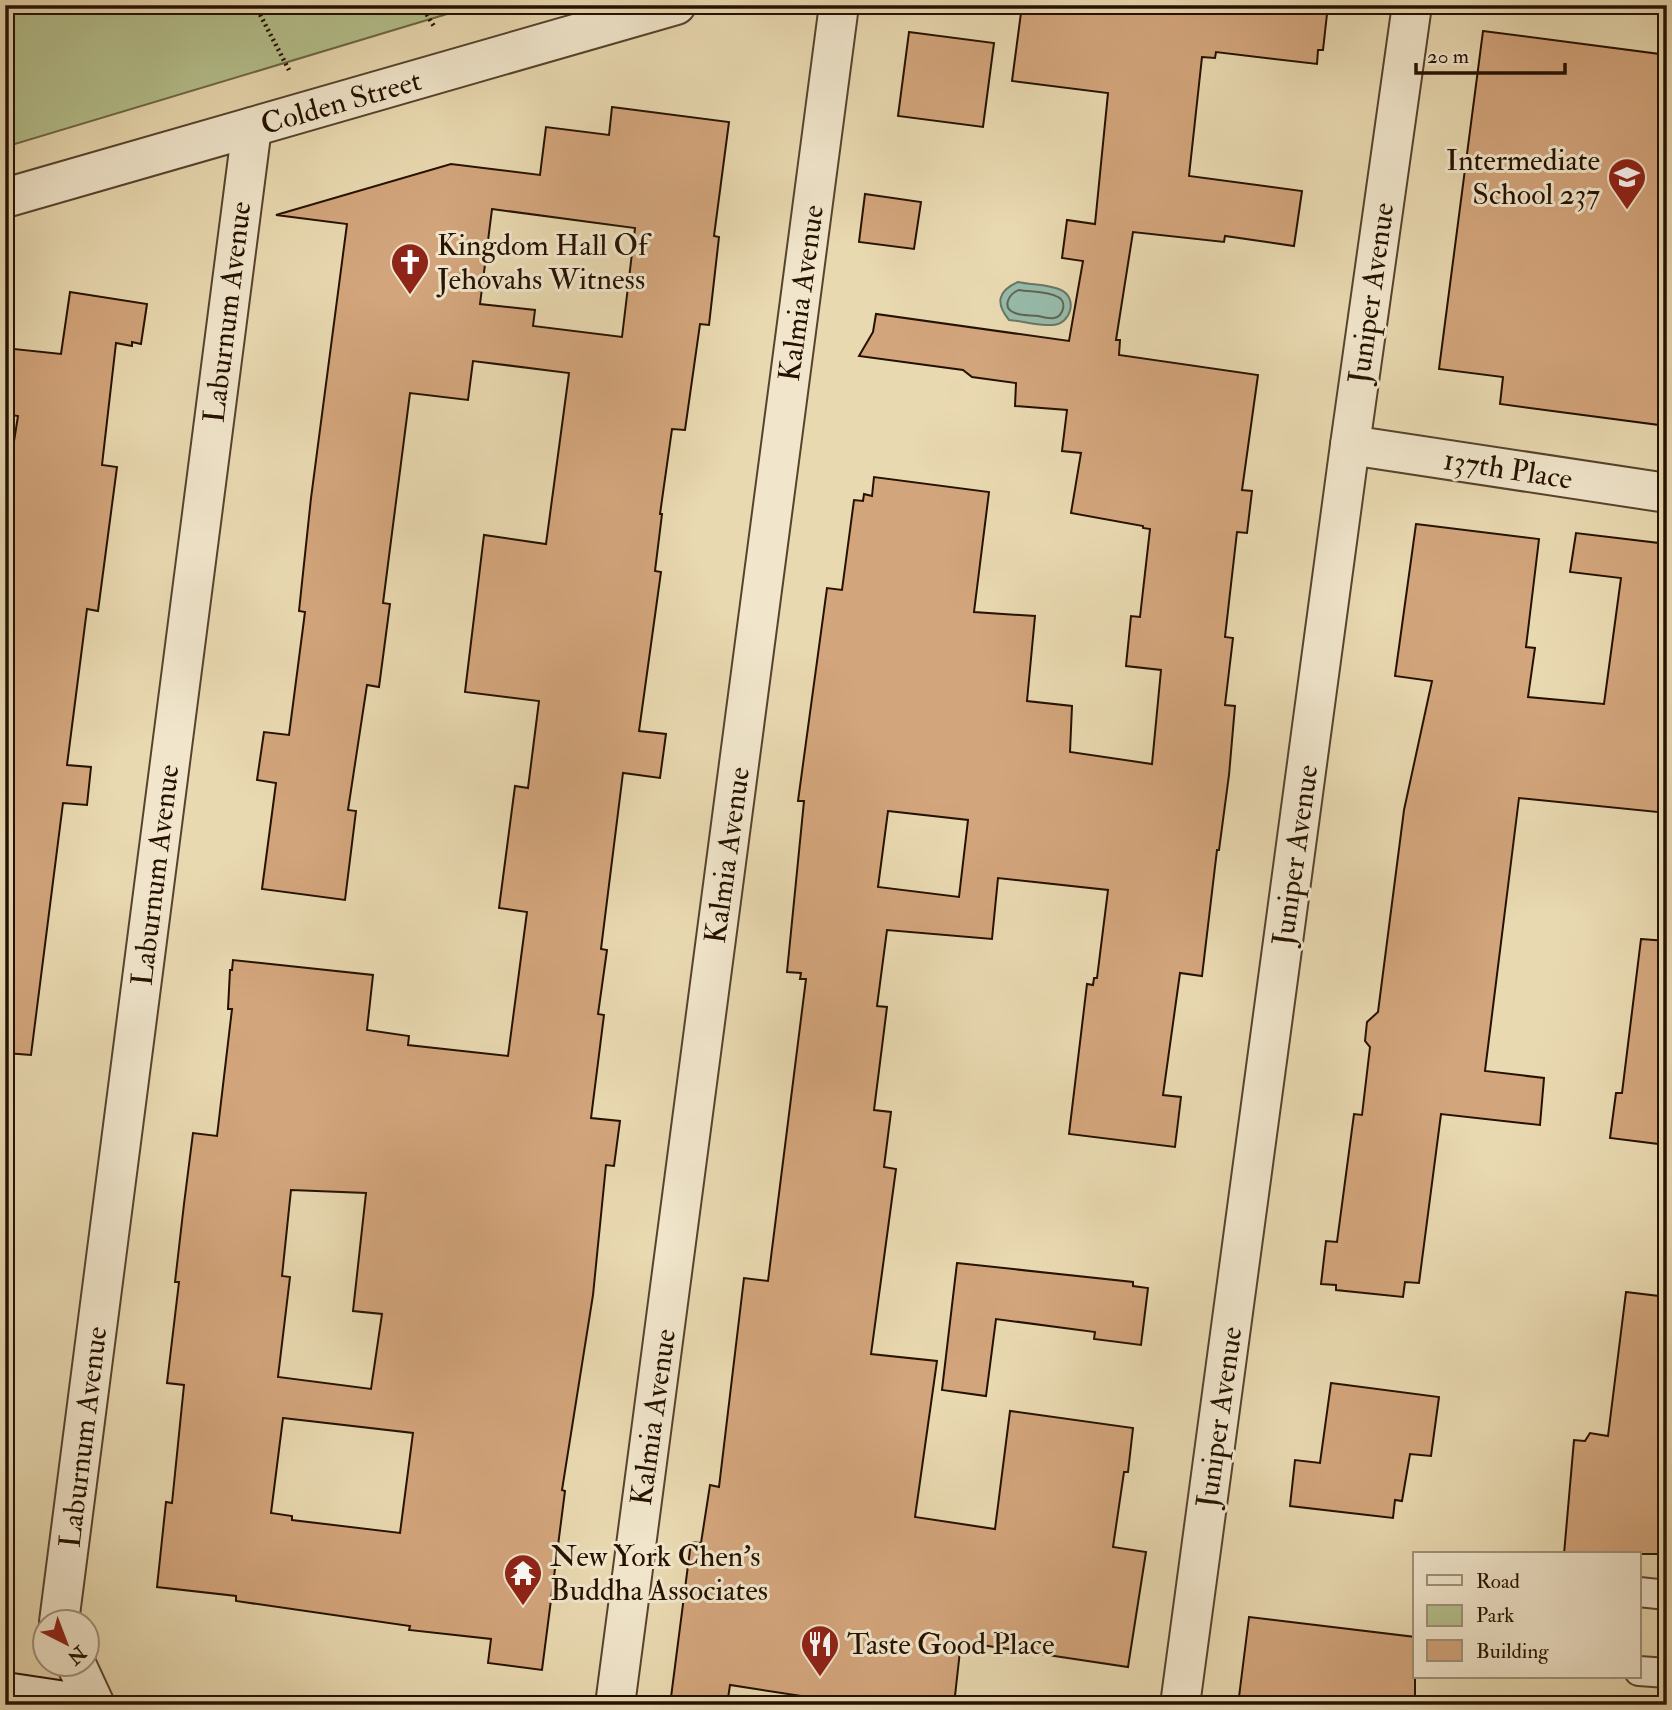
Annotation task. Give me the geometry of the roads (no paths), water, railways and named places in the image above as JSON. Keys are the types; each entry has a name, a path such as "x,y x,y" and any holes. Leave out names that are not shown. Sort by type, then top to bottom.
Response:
{"street":[{"name":"Colden Street","path":"5,198 676,5"},
{"name":"Kalmia Avenue","path":"615,1705 839,5"},
{"name":"Juniper Avenue","path":"1180,1705 1412,5"},
{"name":"Laburnum Avenue","path":"61,1608 252,127"},
{"name":"137th Place","path":"1350,444 1667,493"},
{"path":"82,1678 94,1705"},
{"path":"5,1692 94,1705"}],"lane":[{"path":"1640,1592 1667,1595"},
{"path":"1640,1671 1667,1673"}],"water":[{"path":"1018,282 1061,290 1071,304 1068,316 1059,324 1053,325 1009,320 1000,303 1001,298 1006,289"}],"place":[{"name":"Intermediate School 237","path":"1627,211"},
{"name":"Kingdom Hall Of Jehovahs Witness","path":"410,296"},
{"name":"New York Chen's Buddha Associates","path":"523,1607"},
{"name":"Taste Good Place","path":"820,1678"}]}
